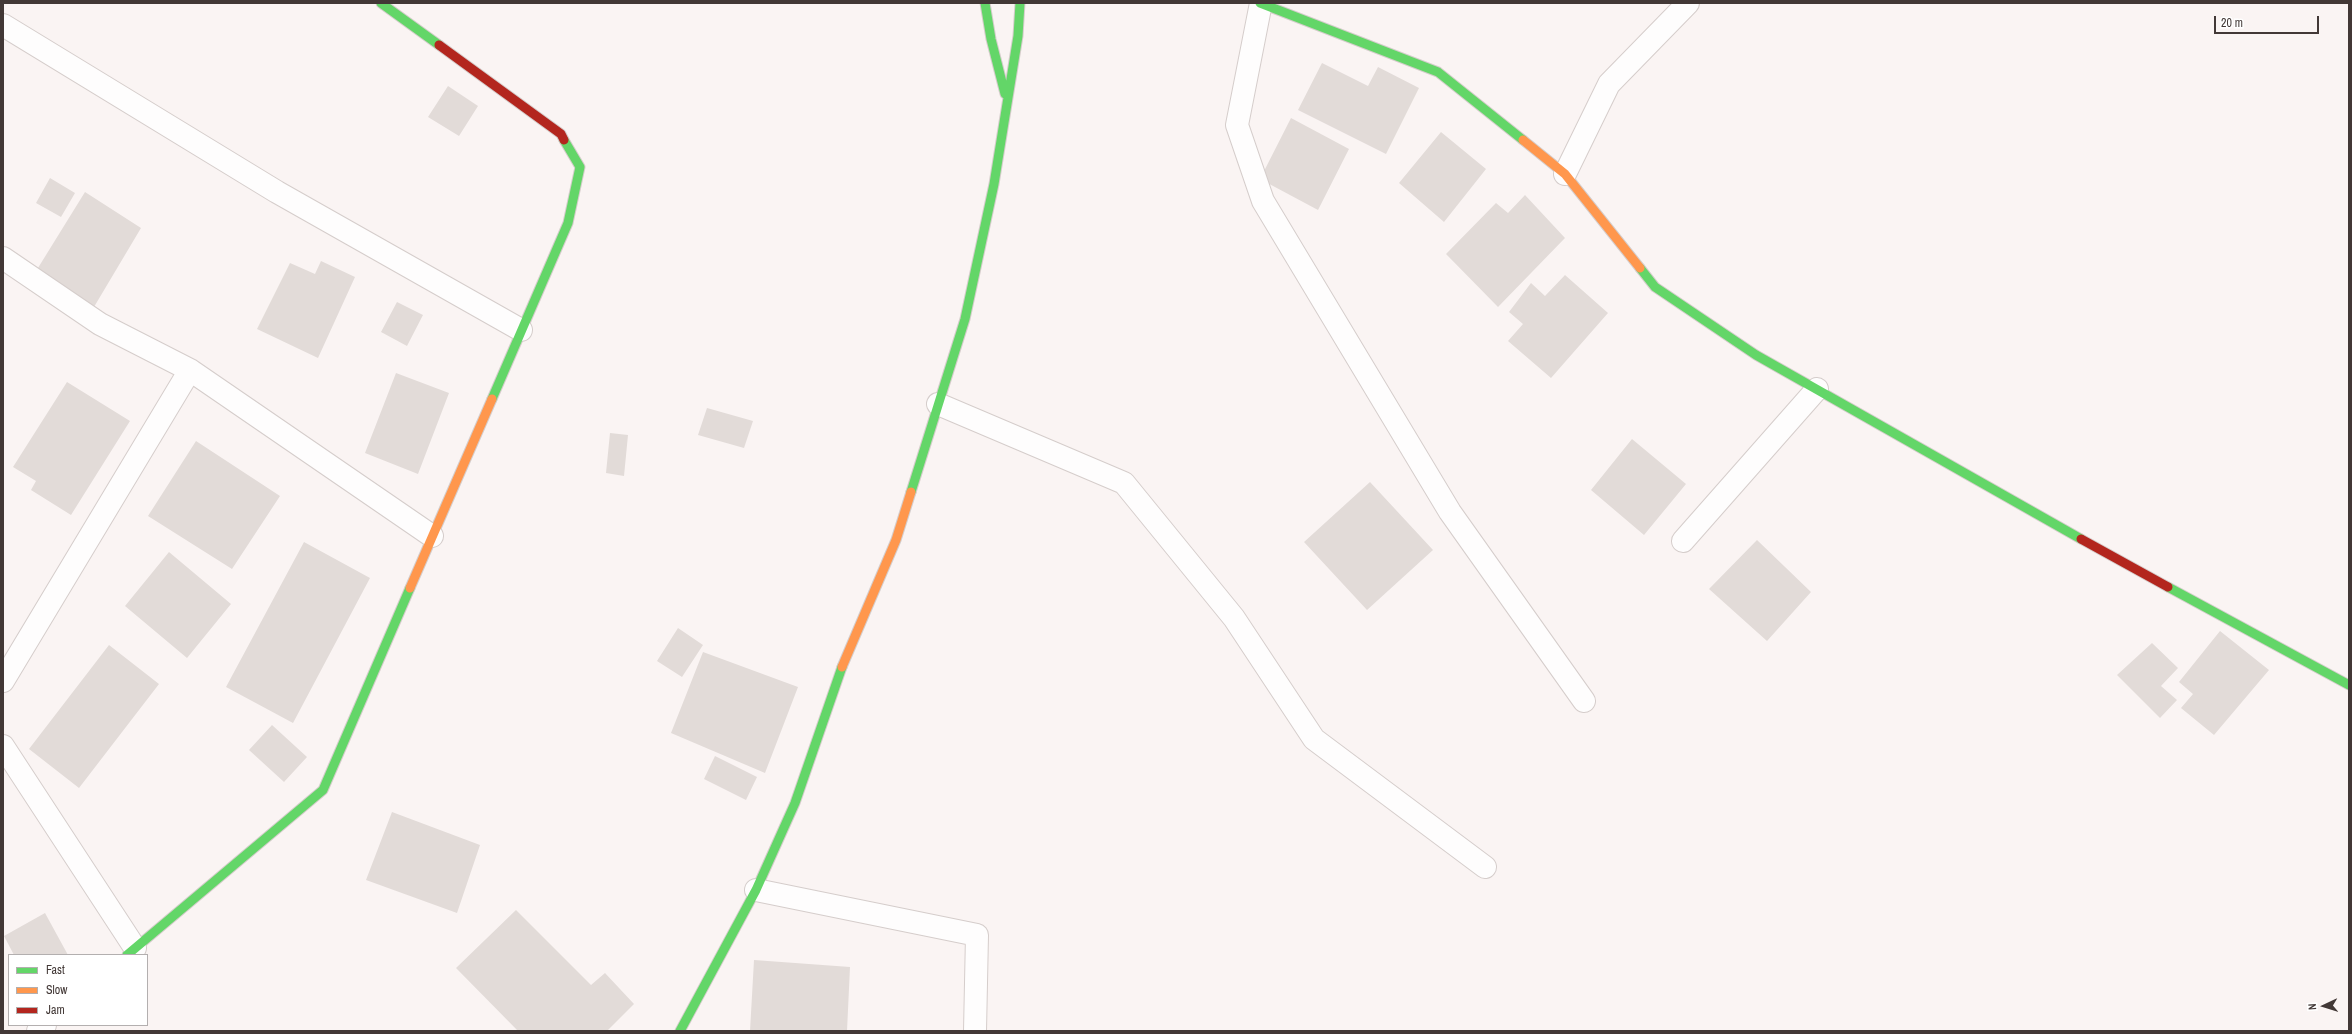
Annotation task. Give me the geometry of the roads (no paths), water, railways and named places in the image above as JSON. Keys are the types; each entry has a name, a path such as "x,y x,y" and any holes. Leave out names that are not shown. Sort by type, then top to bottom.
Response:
{"street":[{"path":"3,746 131,951 323,790 568,223 580,167 561,134 381,3"},
{"path":"985,3 994,16 998,17"},
{"path":"985,3 991,39 1007,100"},
{"path":"680,1031 756,890 795,803 840,673 896,540 965,319 994,184 1018,36 1019,3"},
{"path":"1008,13 1019,3"},
{"path":"1584,701 1450,512 1263,201 1237,125 1260,3 1438,72 1565,174 1655,287 1756,355 2030,511 2349,685"},
{"path":"1565,174 1609,84 1688,3"},
{"path":"3,25 277,192 522,330"},
{"path":"3,258 100,324 190,370 432,536"},
{"path":"3,681 190,370"},
{"path":"1683,541 1817,389"},
{"path":"938,404 1124,482 1234,618 1314,739 1484,867"},
{"path":"756,890 977,935 975,1031"}]}
